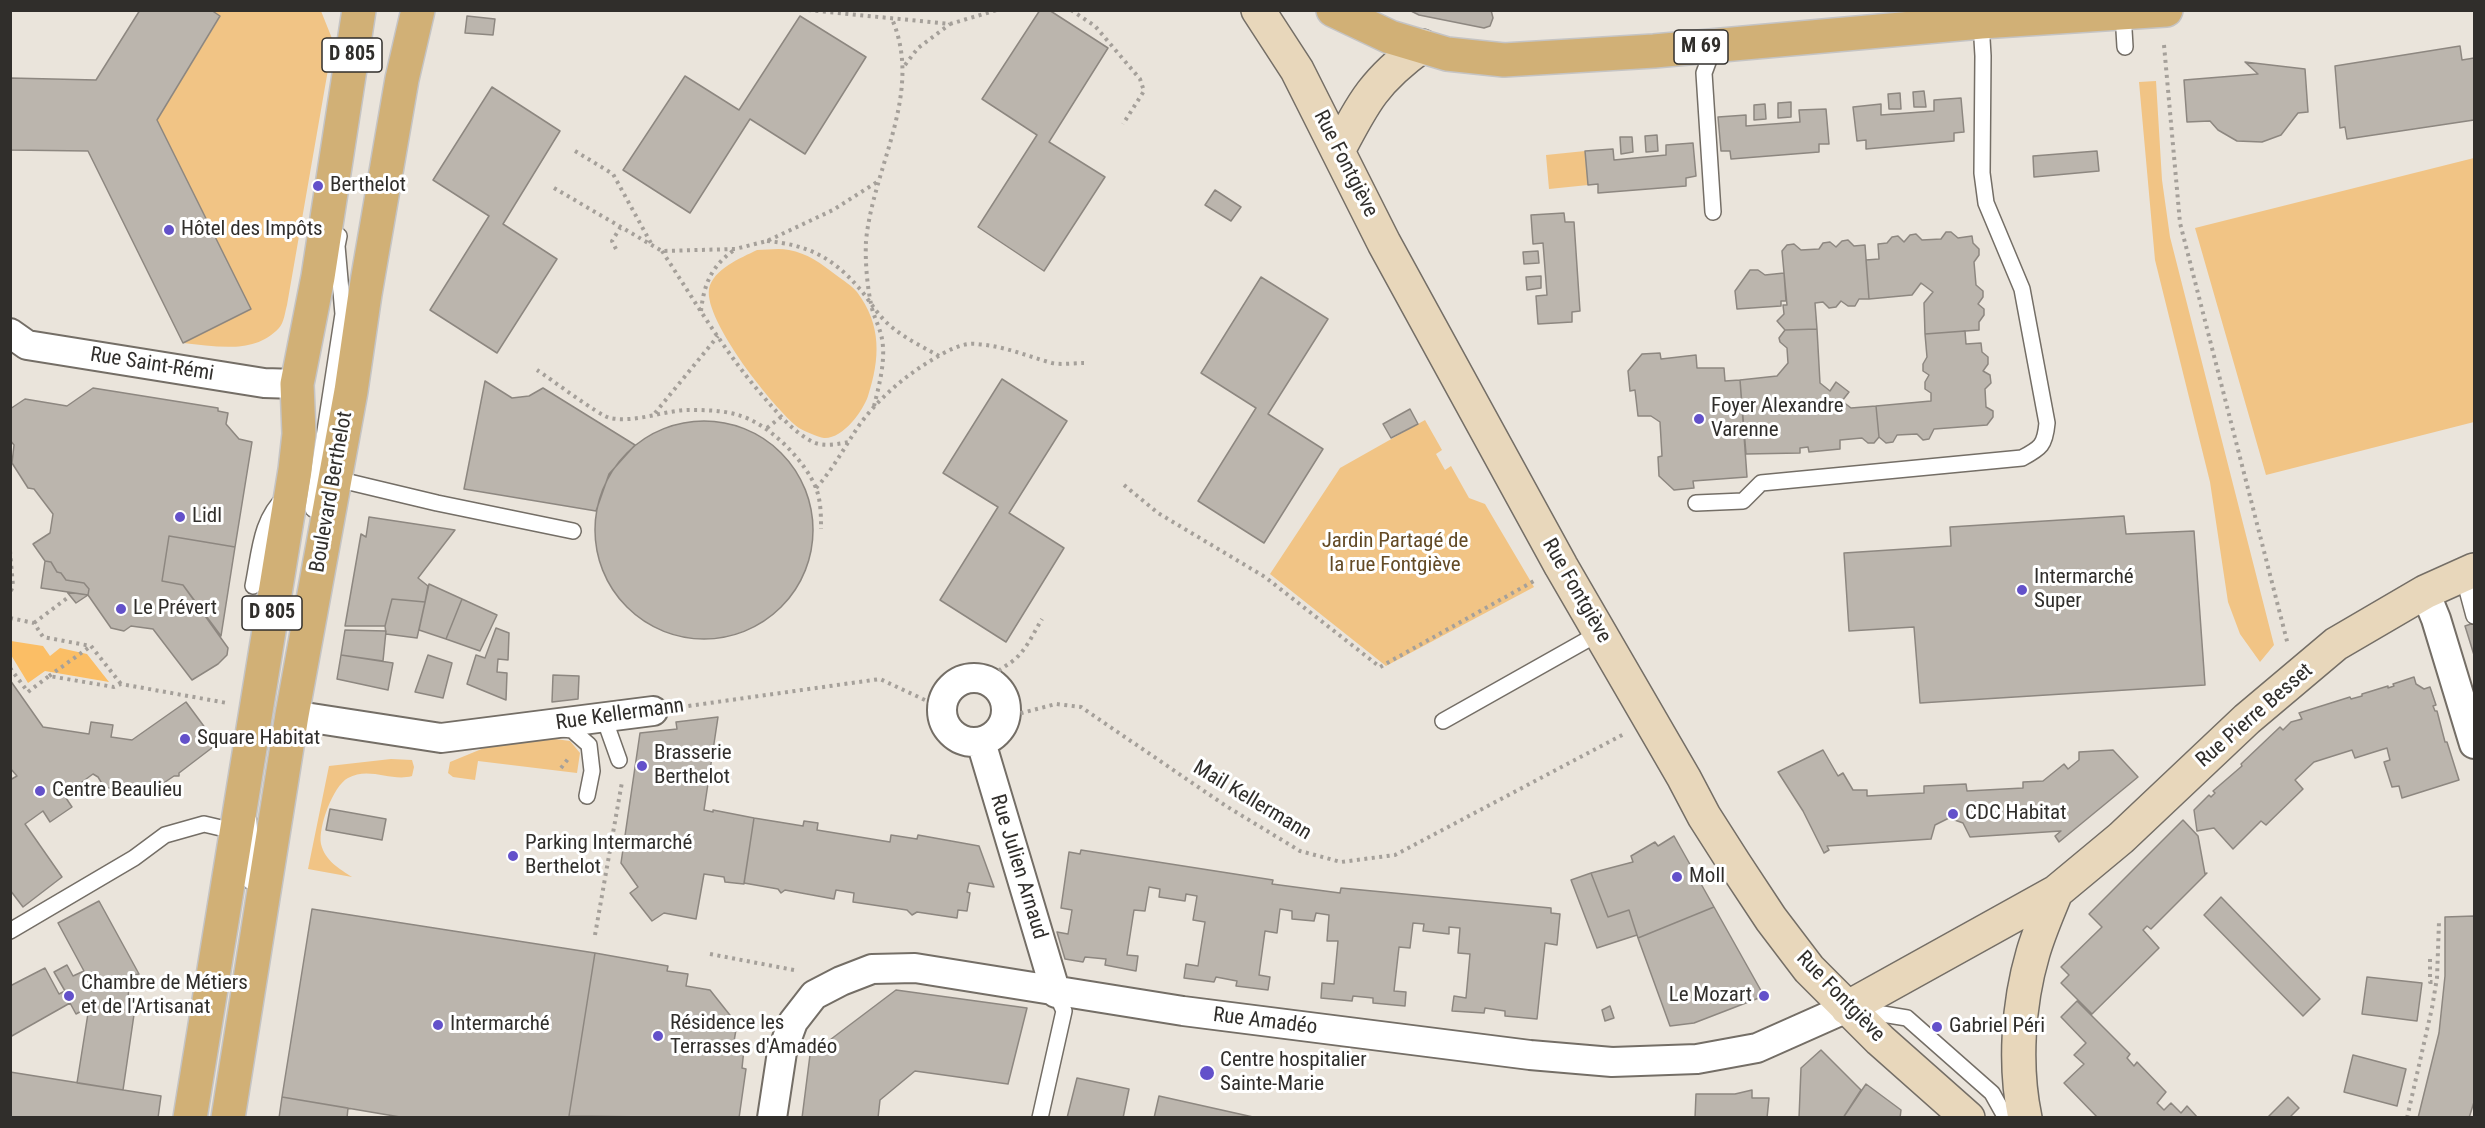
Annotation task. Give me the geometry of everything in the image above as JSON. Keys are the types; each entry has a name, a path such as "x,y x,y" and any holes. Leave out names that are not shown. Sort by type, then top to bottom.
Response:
{"main road":[{"name":"Boulevard Berthelot","path":"228,1118 292,716 336,476 402,79 418,10"},
{"name":"Rue Fontgiève","path":"1258,10 1297,70 1384,243 1561,566 1601,632 1704,816 1771,919 1809,969 1880,1040 1968,1118"},
{"name":"M 69","path":"1332,10 1390,37 1447,54 1504,60 1559,58 1981,22 2166,10"},
{"name":"Boulevard Berthelot","path":"190,1118 245,792 245,776 299,434 297,384 366,16"},
{"path":"1338,151 1371,90 1422,46"},
{"name":"Rue Pierre Besset","path":"1847,1008 2056,892 2121,838 2247,719 2336,644 2425,592 2469,573"},
{"name":"Rue Pierre Besset","path":"2025,1118 2019,1091 2022,1005 2033,952 2056,892"}],"street":[{"name":"Rue Saint-Rémi","path":"10,333 27,345 264,383 297,384"},
{"path":"2425,592 2436,619 2475,744"},
{"path":"978,678 989,682 999,690 1005,703 1006,717 996,733 981,742 966,741 953,735 944,722 942,708 948,692 961,681 978,678"},
{"name":"Rue Kellermann","path":"292,716 441,738 653,711"},
{"name":"Rue Julien Arnaud","path":"981,742 1056,993"},
{"name":"Rue Amadéo","path":"772,1118 782,1052 793,1022 814,995 872,969 915,968 1056,993 1331,1031 1530,1055 1612,1062 1697,1059 1757,1048 1847,1008"}],"lane":[{"path":"2123,13 2125,47"},
{"path":"284,764 280,712 343,314 337,246 366,54 366,16"},
{"path":"1696,502 1743,501 1761,483 2022,458 2037,450 2045,439 2047,423 2022,289 1986,203 1982,173 1981,22"},
{"path":"1713,212 1704,73 1714,46"},
{"path":"336,476 350,482 437,503 573,531"},
{"path":"253,586 264,526 273,508 290,492"},
{"path":"2469,573 2475,616"},
{"path":"1443,721 1601,632"},
{"path":"604,718 619,760"},
{"path":"535,727 572,730 588,745 592,771 587,796"},
{"name":"Boulevard Berthelot","path":"213,1118 241,952 252,866 252,836 245,792"},
{"path":"10,931 134,858 165,836 204,824 238,832"},
{"path":"1040,1118 1064,1011 1056,993"},
{"path":"1847,1008 1907,1018 1992,1093 2006,1118"}],"path":[{"path":"808,10 950,24"},
{"path":"904,65 918,48 950,24 997,10"},
{"path":"1071,10 1095,26 1140,79 1144,91 1123,124"},
{"path":"874,406 880,383 882,340 871,305 866,242 877,182 902,94 904,65 900,37 892,20"},
{"path":"2164,45 2180,223 2296,678"},
{"path":"575,151 613,174 652,246"},
{"path":"554,188 662,251 735,249 766,241 833,210 877,182"},
{"path":"616,249 612,241 620,228"},
{"path":"766,241 786,243 815,251 837,265 860,289 885,322 939,356"},
{"path":"701,311 703,293 713,269 735,249"},
{"path":"662,251 740,370 781,417 794,430 815,443 835,445 849,442"},
{"path":"654,414 718,336"},
{"path":"816,488 831,472 874,406 898,383 951,349 974,343 1010,348 1054,363 1084,363"},
{"path":"537,370 608,417 634,419 686,410 712,411 739,415 767,428 788,447 816,488 821,510 821,529"},
{"path":"767,428 781,417"},
{"path":"1124,485 1158,513 1264,577 1380,667 1561,566"},
{"path":"10,551 13,586 10,593"},
{"path":"34,623 70,596"},
{"path":"10,618 34,623 44,637 91,646 121,684"},
{"path":"989,682 995,671 1022,652 1042,619"},
{"path":"10,668 28,692 91,646"},
{"path":"49,676 114,687 121,684 232,704"},
{"name":"Rue Kellermann","path":"653,711 880,679 942,708"},
{"name":"Mail Kellermann","path":"1006,717 1056,704 1081,706 1226,806 1300,851 1341,862 1395,855 1649,721"},
{"path":"595,935 623,776"},
{"path":"2407,1118 2432,1008 2436,982 2439,922"},
{"path":"710,954 794,970 814,995"},
{"path":"2430,959 2430,982 2436,982"}],"green space":[{"path":"211,11 321,11 333,41 283,320 281,326 269,337 234,347 183,343 250,309 157,120 220,17"},
{"path":"2156,81 2162,180 2170,237 2274,645 2260,662 2240,634 2228,602 2210,482 2155,260 2139,82"},
{"path":"1585,151 1588,185 1549,189 1546,155"},
{"path":"2474,158 2474,422 2266,475 2195,228"},
{"path":"757,250 789,250 814,259 855,290 871,317 875,330 876,356 868,396 862,409 851,423 831,437 824,438 808,432 799,428 788,418 758,384 717,322 710,303 709,289 712,282 728,265"},
{"name":"Jardin Partagé de la rue Fontgiève","path":"1425,420 1442,450 1436,454 1445,470 1451,466 1469,498 1485,504 1534,587 1386,666 1270,574 1340,468"},
{"path":"555,739 570,741 580,753 577,773 478,761 475,780 453,777 448,773 450,762 484,748"},
{"path":"391,759 412,760 414,767 412,776 396,777 364,773 348,778 337,789 324,818 321,837 323,850 334,864 352,877 308,869 329,766"}],"shaded area":[{"path":"11,641 43,646 50,656 60,648 87,654 109,682 45,671 28,683 11,655"}],"building":[{"name":"Hôtel des Impôts","path":"140,10 211,10 220,16 157,120 251,309 183,343 88,151 10,150 10,78 96,80"},
{"path":"1040,10 1049,10 1108,48 1049,142 1105,177 1044,271 978,227 1037,135 982,99"},
{"path":"1409,10 1491,10 1493,18 1490,26 1484,28 1419,15"},
{"path":"467,16 495,19 493,35 465,33"},
{"path":"800,16 866,57 805,154 750,119 690,213 623,170 685,76 739,110"},
{"path":"2460,46 2462,60 2474,58 2474,120 2347,139 2345,127 2340,128 2335,66"},
{"path":"2245,62 2305,69 2308,112 2298,113 2281,135 2262,142 2237,141 2218,130 2210,121 2187,122 2184,80 2258,74"},
{"path":"492,87 560,131 503,224 557,259 497,353 430,310 489,216 433,180"},
{"path":"1924,91 1926,107 1914,107 1913,92"},
{"path":"1900,93 1901,109 1889,109 1888,94"},
{"path":"1961,98 1964,132 1954,133 1954,141 1866,149 1866,140 1857,141 1853,107 1881,104 1881,115 1934,111 1934,100"},
{"path":"1791,102 1791,117 1778,118 1778,103"},
{"path":"1765,104 1766,119 1754,120 1754,105"},
{"path":"1826,109 1829,144 1819,144 1819,152 1731,159 1730,151 1721,151 1718,117 1746,115 1746,126 1800,122 1799,110"},
{"path":"1657,135 1658,151 1646,152 1645,136"},
{"path":"1620,137 1632,137 1633,152 1621,154"},
{"path":"1693,143 1696,176 1686,178 1686,186 1598,193 1598,184 1588,185 1585,151 1613,149 1614,160 1666,155 1666,145"},
{"path":"2097,151 2099,171 2034,177 2033,156"},
{"path":"1215,190 1241,207 1231,221 1205,205"},
{"path":"1564,213 1565,222 1574,222 1580,311 1572,312 1572,322 1538,324 1536,296 1547,295 1543,243 1533,244 1531,215"},
{"path":"1946,232 1951,232 1958,238 1972,236 1973,243 1979,249 1979,255 1974,262 1976,285 1983,291 1983,297 1978,304 1984,309 1984,315 1979,322 1979,330 1925,334 1924,303 1933,292 1921,283 1912,295 1869,299 1866,260 1879,259 1878,244 1887,243 1892,237 1898,236 1904,242 1910,235 1916,234 1922,240 1941,239"},
{"path":"1848,240 1854,246 1865,245 1869,299 1859,299 1855,306 1848,306 1841,301 1836,307 1829,308 1823,302 1815,303 1817,329 1785,330 1777,321 1784,314 1783,305 1787,305 1782,251 1787,245 1794,244 1801,250 1819,249 1823,243 1830,242 1836,247 1842,241"},
{"path":"1538,251 1539,263 1524,264 1523,252"},
{"path":"1750,270 1758,270 1765,275 1784,273 1786,301 1781,301 1781,306 1737,309 1735,291"},
{"path":"1541,276 1541,288 1527,290 1526,277"},
{"path":"1261,277 1328,319 1268,414 1323,449 1264,543 1198,501 1256,408 1201,373"},
{"path":"1817,329 1820,383 1830,391 1836,382 1849,392 1842,401 1851,408 1876,406 1879,437 1874,443 1868,443 1862,438 1840,440 1840,449 1809,452 1808,447 1800,448 1800,453 1746,454 1740,380 1777,376 1788,363 1787,348 1779,338 1785,330"},
{"path":"1965,331 1966,344 1981,343 1982,352 1988,357 1988,364 1983,371 1990,375 1991,383 1985,389 1986,407 1993,411 1993,417 1987,425 1934,429 1929,439 1923,440 1917,434 1897,435 1893,442 1886,443 1879,437 1876,406 1931,401 1931,393 1925,389 1925,382 1929,375 1923,371 1923,364 1927,357 1925,334"},
{"name":"Foyer Alexandre Varenne","path":"1660,353 1661,359 1696,355 1697,368 1724,368 1725,381 1740,380 1747,477 1693,481 1694,488 1674,490 1659,476 1658,457 1662,456 1660,422 1651,416 1638,416 1635,390 1630,391 1628,371 1642,354"},
{"path":"1002,379 1067,421 1009,513 1064,548 1006,642 940,600 998,507 943,473"},
{"path":"485,381 512,398 529,396 543,388 635,445 609,474 596,511 464,489"},
{"path":"93,388 218,408 218,411 228,413 226,424 239,439 252,442 235,547 169,536 162,581 183,585 228,648 227,655 218,664 192,680 153,629 131,626 124,631 111,628 88,595 89,589 84,583 66,580 51,562 45,561 33,544 50,533 53,514 34,489 28,488 12,463 14,445 10,440 10,409 25,399 67,406"},
{"path":"1410,409 1418,424 1391,438 1383,424"},
{"path":"693,421 715,421 736,425 756,434 773,445 789,461 809,498 813,530 809,562 805,572 795,591 773,615 736,635 715,639 693,639 672,635 652,626 635,615 619,599 599,562 595,541 595,519 599,498 608,478 619,461 635,445 672,425"},
{"name":"Intermarché Super","path":"2124,516 2126,534 2194,531 2205,685 1920,703 1914,627 1849,631 1844,553 1951,546 1950,527"},
{"path":"369,517 455,530 418,578 428,586 425,602 392,599 385,626 345,626 361,534 366,537"},
{"path":"169,536 235,547 221,636 183,585 162,581"},
{"path":"45,561 51,562 66,580 84,583 89,589 88,595 41,588"},
{"path":"429,584 462,599 446,639 419,630"},
{"path":"67,592 88,595 76,603"},
{"path":"392,599 425,602 417,638 386,634 385,626"},
{"path":"462,599 497,615 480,651 446,639"},
{"path":"2474,623 2474,655 2465,626"},
{"path":"496,628 509,633 508,660 498,659 497,672 507,673 506,700 467,684 476,655 485,658"},
{"path":"345,630 386,631 383,661 341,655"},
{"path":"341,655 393,663 388,690 337,679"},
{"path":"428,655 452,663 443,698 415,692"},
{"path":"553,675 579,676 578,699 552,702"},
{"path":"2414,677 2416,684 2424,689 2430,687 2436,705 2433,706 2437,711 2459,780 2402,798 2399,786 2392,787 2384,762 2390,760 2387,748 2355,758 2352,750 2314,762 2295,780 2303,789 2266,825 2261,821 2233,849 2214,828 2197,831 2194,810 2209,795 2211,797 2215,793 2213,791 2242,766 2241,764 2280,727 2283,730 2291,722 2302,719 2299,713 2350,697 2351,699 2362,696 2362,694 2388,686 2388,688"},
{"name":"Centre Beaulieu","path":"10,680 43,727 89,734 91,722 113,725 111,737 132,740 186,702 217,744 179,773 179,776 174,776 146,795 104,787 98,777 93,774 64,795 72,807 50,822 43,811 25,824 62,877 23,907 10,890 10,780 17,776 10,768"},
{"path":"718,717 704,810 754,818 744,884 725,882 724,877 704,874 696,919 664,913 652,921 630,893 638,887 621,863 640,733 677,729 676,722"},
{"path":"1823,750 1838,776 1843,773 1853,790 1867,790 1867,796 1924,793 1924,786 1966,784 1967,791 2023,788 2023,782 2043,781 2064,764 2068,769 2079,760 2079,752 2113,750 2138,777 2059,842 2055,836 2061,831 1970,837 1963,823 1949,818 1935,825 1931,839 1827,846 1829,850 1824,853 1803,811 1778,772"},
{"path":"330,809 386,819 382,840 326,830"},
{"path":"754,818 803,826 804,821 818,823 817,830 890,842 891,835 917,839 918,835 979,846 994,887 969,883 967,911 958,910 957,918 917,912 912,915 907,910 853,902 854,893 836,890 834,899 785,890 781,893 778,889 744,883"},
{"path":"2183,820 2198,836 2205,874 2207,873 2151,929 2147,926 2143,930 2159,948 2092,1014 2061,983 2069,975 2061,967 2102,927 2089,914"},
{"path":"1674,836 1714,907 1638,938 1629,910 1608,917 1591,873 1633,862 1631,856 1655,842 1658,846"},
{"path":"1081,850 1273,880 1272,884 1340,893 1341,888 1551,908 1551,913 1560,914 1557,945 1545,943 1537,1019 1505,1016 1505,1011 1485,1008 1484,1013 1452,1011 1454,996 1466,998 1470,954 1458,953 1460,928 1449,927 1449,934 1423,931 1424,924 1413,923 1410,948 1399,947 1394,991 1406,992 1405,1006 1373,1003 1373,998 1353,996 1352,1001 1321,998 1322,983 1334,984 1338,941 1327,941 1329,915 1316,913 1314,921 1292,919 1292,911 1280,909 1277,933 1265,931 1259,975 1270,977 1268,990 1236,986 1237,981 1216,977 1214,982 1184,978 1186,964 1198,966 1205,922 1193,920 1197,896 1186,894 1185,901 1159,897 1160,889 1149,887 1145,911 1134,910 1127,955 1138,956 1136,971 1105,965 1106,959 1085,957 1083,962 1065,959 1057,932 1068,934 1072,910 1061,908 1069,852 1080,854"},
{"path":"1591,873 1608,917 1629,910 1637,935 1597,948 1571,880"},
{"path":"2221,897 2320,999 2303,1016 2204,915"},
{"name":"Chambre de Métiers et de l'Artisanat","path":"99,901 139,974 130,976 128,998 136,1001 123,1090 77,1083 89,1007 76,1014 70,1003 10,1037 10,986 45,968 59,994 65,991 54,972 67,965 73,976 84,971 58,923"},
{"path":"1714,907 1764,996 1694,1023 1670,1026 1638,938"},
{"name":"Intermarché","path":"312,909 595,953 569,1116 577,1118 406,1118 282,1097"},
{"path":"2474,916 2474,1102 2469,1118 2418,1118 2439,1033 2445,976 2445,917"},
{"name":"Résidence les Terrasses d'Amadéo","path":"595,953 668,966 667,971 688,974 686,986 710,990 737,1024 733,1047 744,1049 742,1068 746,1069 739,1118 569,1116"},
{"path":"2367,977 2422,983 2417,1021 2362,1014"},
{"path":"896,990 1027,1008 1008,1084 915,1071 880,1100 878,1118 802,1118 810,1055"},
{"path":"2077,1001 2130,1054 2127,1058 2134,1066 2137,1062 2166,1092 2157,1103 2164,1110 2171,1103 2181,1113 2187,1106 2198,1118 2098,1118 2064,1083 2084,1064 2074,1055 2086,1043 2061,1017"},
{"path":"1610,1006 1614,1018 1605,1021 1602,1010"},
{"path":"1821,1050 1861,1090 1843,1118 1799,1118 1801,1068"},
{"path":"2353,1055 2406,1069 2397,1106 2344,1092"},
{"path":"10,1072 161,1096 158,1118 10,1118"},
{"path":"1077,1078 1129,1089 1123,1118 1067,1118"},
{"path":"1866,1084 1901,1110 1900,1118 1843,1118"},
{"path":"1752,1090 1752,1098 1769,1098 1767,1118 1695,1118 1696,1094 1735,1094"},
{"path":"1159,1096 1253,1117 1253,1118 1154,1118"},
{"path":"282,1097 348,1108 347,1118 279,1118"},
{"path":"2288,1097 2299,1108 2289,1118 2268,1117"}],"place":[{"name":"Berthelot","path":"318,186"},
{"name":"Hôtel des Impôts","path":"169,230"},
{"name":"Foyer Alexandre Varenne","path":"1699,419"},
{"name":"Lidl","path":"180,517"},
{"name":"Intermarché Super","path":"2022,590"},
{"name":"Le Prévert","path":"121,609"},
{"name":"Square Habitat","path":"185,739"},
{"name":"Brasserie Berthelot","path":"642,766"},
{"name":"Centre Beaulieu","path":"40,791"},
{"name":"CDC Habitat","path":"1953,814"},
{"name":"Parking Intermarché Berthelot","path":"513,856"},
{"name":"Moll","path":"1677,877"},
{"name":"Chambre de Métiers et de l'Artisanat","path":"69,996"},
{"name":"Le Mozart","path":"1764,996"},
{"name":"Intermarché","path":"438,1025"},
{"name":"Gabriel Péri","path":"1937,1027"},
{"name":"Résidence les Terrasses d'Amadéo","path":"658,1036"},
{"name":"Centre hospitalier Sainte-Marie","path":"1207,1073"}]}
